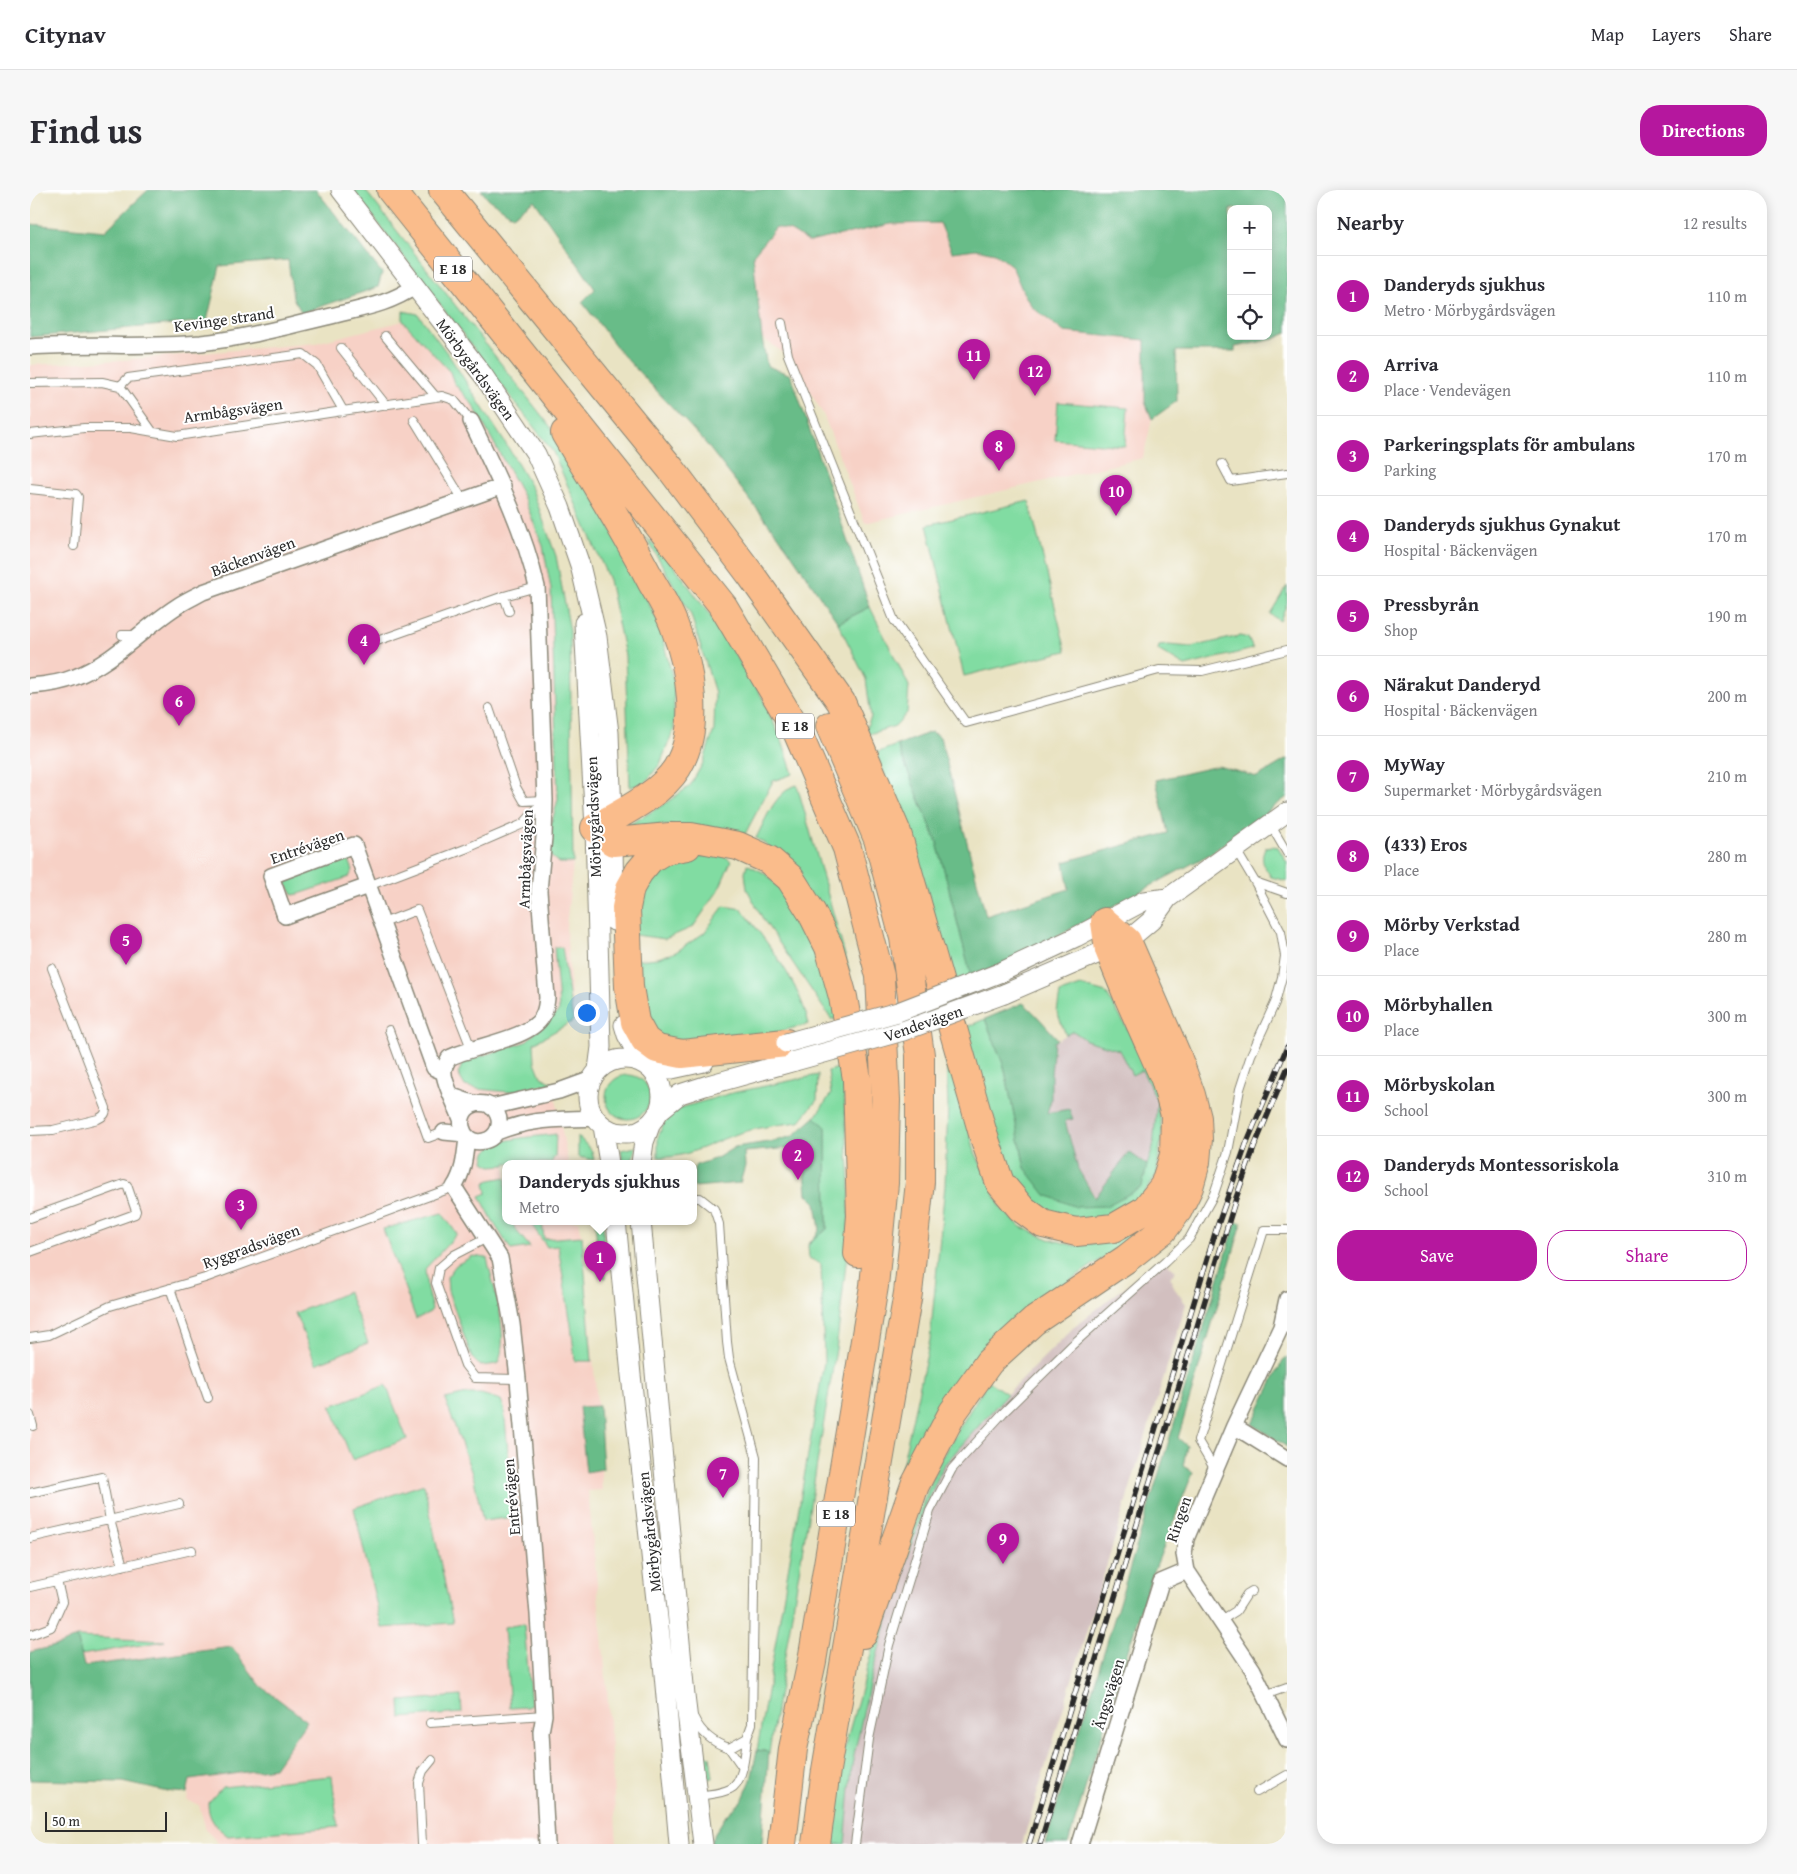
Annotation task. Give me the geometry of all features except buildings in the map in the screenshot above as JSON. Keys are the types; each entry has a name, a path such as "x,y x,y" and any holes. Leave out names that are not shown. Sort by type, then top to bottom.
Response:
{"highway":[{"name":"E 18","path":"390,190 723,606 796,729 846,848 880,976 886,1092 884,1183 874,1286 812,1661 793,1750 782,1844"},
{"name":"E 18","path":"443,190 671,469 751,575 793,637 878,839 904,938 920,1054 920,1182 908,1293 837,1707 816,1844"},
{"path":"515,348 638,556 674,624 688,672 692,719 690,738 677,769 657,790 607,830"},
{"path":"793,637 841,702 897,833 983,1134 1000,1183 1020,1208 1043,1224 1076,1232 1114,1228 1145,1210 1164,1186 1174,1155 1175,1115 1165,1079 1126,994 1118,945"},
{"path":"607,830 670,837 691,837 713,841 738,846 769,860 790,878 812,912 829,947 843,997 857,1079 861,1216 849,1356 856,1399"},
{"path":"713,841 665,850 650,859 638,872 630,888 626,908 629,987 636,1022 645,1040 657,1049 682,1054 790,1052"},
{"path":"837,1707 915,1485 953,1412 989,1362 1034,1321 1126,1259 1163,1230 1178,1210 1189,1187 1196,1162 1198,1140 1197,1118 1191,1094 1177,1056 1105,922"}],"street":[{"name":"Mörbygårdsvägen","path":"341,190 483,376 536,454 560,507 580,565 597,637 609,732 601,1047 595,1074"},
{"name":"Kevinge strand","path":"30,347 70,344 158,346 260,334 381,305 416,286"},
{"name":"Armbågsvägen","path":"443,1072 449,1058 471,1048 515,1036 534,1026 542,1018 546,1009 547,998 539,892 545,800 537,587 531,559 503,486 471,421"},
{"name":"Bäckenvägen","path":"36,686 75,677 100,664 140,636 176,607 203,592 503,486"},
{"name":"Vendevägen","path":"646,1066 672,1069 790,1052 903,1032 1004,994 1118,945 1152,920 1168,898 1287,812"},
{"name":"Mörbygårdsvägen","path":"607,830 619,1008 627,1035 646,1066"},
{"name":"Entrévägen","path":"368,886 285,916 271,876 354,845 434,1068 443,1072"},
{"name":"Vendevägen","path":"655,1117 680,1094 708,1085 999,973 1076,938 1144,901 1168,898"},
{"path":"491,1107 559,1091 595,1074 614,1060 629,1059 646,1066 659,1080 663,1095 644,1142 641,1160"},
{"path":"443,1072 463,1128 472,1140 482,1142"},
{"path":"595,1074 588,1092 589,1107 599,1122 608,1160"},
{"path":"452,1096 491,1107 498,1116 497,1132"},
{"path":"454,1187 460,1178 464,1165 463,1128 466,1108 476,1104"},
{"path":"464,1165 482,1142 490,1139 497,1132 516,1124 558,1118 599,1122 616,1132 635,1132 655,1117"},
{"path":"444,1132 463,1128"},
{"name":"Entrévägen","path":"454,1187 500,1258 512,1324 537,1604 544,1715 541,1732 547,1844"},
{"name":"Mörbygårdsvägen","path":"616,1225 663,1663 679,1844"},
{"name":"Mörbygårdsvägen","path":"641,1225 685,1696 703,1844"},
{"name":"Ringen","path":"1287,1300 1284,1327 1234,1426 1186,1539 1184,1554 1187,1571 1253,1670 1287,1740"},
{"path":"1234,1426 1287,1459"},
{"name":"Ängsvägen","path":"1080,1844 1161,1582 1187,1571"}],"lane":[{"path":"782,322 788,355 894,620 966,724 1159,670 1202,671 1287,650"},
{"path":"385,336 436,397 442,396 454,400 471,421"},
{"path":"341,348 386,405"},
{"path":"120,386 128,378 303,354 317,365 344,412"},
{"path":"30,383 102,382 120,386 152,431"},
{"name":"Armbågsvägen","path":"30,434 84,428 131,428 177,436 436,397"},
{"path":"414,420 463,500"},
{"path":"1222,464 1231,481 1287,473"},
{"path":"30,489 76,494 78,497 74,546"},
{"path":"374,642 504,596 537,587"},
{"path":"504,596 509,611"},
{"path":"122,635 140,636"},
{"path":"489,708 516,787 524,801 545,800"},
{"path":"368,886 523,824 545,800"},
{"path":"1270,824 1287,853"},
{"path":"855,1844 869,1739 890,1645 930,1511 952,1469 1003,1413 1071,1346 1189,1239 1214,1194 1228,1152 1240,1089 1251,1055 1275,1003 1286,955 1280,932 1255,882 1236,850"},
{"path":"1255,882 1287,893"},
{"path":"383,923 417,910 471,1048"},
{"path":"30,1131 53,1130 98,1119 106,1112 52,968"},
{"path":"389,1030 428,1138 444,1132"},
{"path":"30,1218 124,1184 127,1185 136,1211 135,1214 30,1252"},
{"name":"Ryggradsvägen","path":"30,1338 49,1335 110,1306 204,1278 454,1187"},
{"path":"696,1796 732,1789 738,1783 743,1768 747,1738 752,1724 756,1457 729,1358 720,1224 714,1209 700,1198 697,1198"},
{"path":"1215,1470 1198,1441 1264,1230 1287,1230"},
{"path":"487,1238 454,1254 439,1268 436,1282 465,1365 475,1378 518,1379"},
{"path":"170,1288 208,1398"},
{"path":"30,1415 33,1426"},
{"path":"30,1493 102,1477 110,1520 123,1566"},
{"path":"30,1538 179,1504"},
{"path":"30,1588 192,1550"},
{"path":"30,1635 51,1627 62,1602 57,1581"},
{"path":"1220,1621 1236,1610 1247,1594 1252,1591"},
{"path":"1265,1696 1287,1687"},
{"path":"685,1696 699,1728 718,1744 729,1748 743,1768"},
{"path":"430,1724 544,1715"},
{"path":"729,1748 747,1738"},
{"path":"422,1844 419,1784 423,1771 432,1760"},
{"path":"1258,1792 1287,1775"}],"shaded area":[{"path":"940,223 952,251 976,249 995,253 1012,266 1023,292 1032,307 1064,332 1145,340 1145,402 1152,419 1143,458 865,523 824,416 791,358 762,338 753,255 776,227 791,231 809,242 891,224"},
{"path":"403,311 418,314 450,357 509,449 532,489 556,556 570,631 573,863 566,927 573,1021 534,1043 535,1062 541,1077 553,1083 567,1160 502,1160 502,1225 580,1225 582,1236 603,1469 601,1471 602,1490 588,1491 607,1689 617,1844 219,1844 206,1830 199,1805 187,1800 190,1780 274,1768 306,1721 261,1686 232,1647 84,1666 77,1637 60,1645 30,1652 30,365 124,360 316,343 403,321"},
{"path":"1073,1031 1086,1040 1120,1050 1132,1074 1142,1069 1157,1101 1153,1148 1147,1165 1129,1153 1096,1198 1078,1169 1065,1121 1068,1109 1047,1113 1051,1100 1054,1042"},
{"path":"1161,1259 1176,1271 1170,1277 1175,1289 1186,1304 1022,1844 845,1844 852,1765 870,1681 895,1593 924,1509 943,1466 1007,1394 1074,1327"}],"green space":[{"path":"148,190 316,190 382,273 378,287 302,313 293,298 288,260 220,266 207,321 30,337 30,224 105,231"},
{"path":"353,190 365,190 564,444 622,549 658,622 674,683 674,729 660,764 645,783 630,787 625,656 609,580 553,452"},
{"path":"481,190 1287,190 1287,333 1272,339 1272,205 1227,205 1227,340 1269,340 1235,347 1235,351 1176,351 1177,401 1152,419 1145,402 1145,340 1064,332 1032,307 1023,292 1012,266 995,253 976,249 952,252 940,223 891,224 809,242 791,231 776,227 753,255 767,366 791,375 870,607 838,623 786,546 703,440 622,354 582,302 595,289 534,200 513,216 488,199"},
{"path":"403,311 418,314 450,357 509,449 532,489 556,556 570,631 573,863 559,863 544,851 558,799 551,589 543,546 523,496 473,405 454,383 450,372 403,321"},
{"path":"1058,402 1128,408 1125,446 1055,440"},
{"path":"1029,501 1066,651 964,676 927,525"},
{"path":"646,537 670,560 714,621 762,697 783,744 793,774 773,781 745,834 716,828 672,825 627,826 663,805 690,786 703,763 714,730 715,693 691,615"},
{"path":"1287,586 1287,603 1280,621 1270,614"},
{"path":"870,607 909,686 907,713 895,726 869,734 866,728 871,717 866,679 838,623"},
{"path":"1240,636 1248,638 1253,649 1185,666 1158,650 1159,646 1191,647"},
{"path":"931,732 940,737 986,916 1069,889 1064,862 1168,833 1156,780 1218,766 1257,777 1287,759 1287,797 1210,854 1006,964 971,976 937,842 897,745"},
{"path":"897,745 937,842 971,976 952,984 929,896 906,827 876,753"},
{"path":"797,785 850,973 768,846 756,838 777,800 789,789"},
{"path":"1266,847 1278,847 1287,862 1287,881 1271,877 1264,866 1264,851"},
{"path":"723,855 731,861 718,891 693,927 665,939 635,935 642,884 648,875 656,868 678,859"},
{"path":"342,857 349,860 353,870 349,877 293,895 286,883 289,877"},
{"path":"747,864 766,874 796,907 814,953 832,991 840,1019 831,1019 763,919 747,889 745,873"},
{"path":"724,906 742,909 772,950 798,993 809,1024 769,1034 694,1044 664,1040 649,1025 637,960 658,958 676,952 704,933"},
{"path":"562,947 573,1021 534,1043 535,1062 541,1077 553,1083 508,1092 465,1086 458,1074 463,1062 525,1042 559,1011 554,948"},
{"path":"1081,986 1106,993 1127,1028 1155,1082 1162,1131 1157,1174 1139,1201 1115,1213 1081,1221 1051,1215 1026,1197 1000,1162 964,1028 985,1019 1004,1066 1025,1168 1106,1206 1147,1165 1153,1148 1157,1101 1142,1070 1132,1075 1119,1050 1086,1040 1073,1031 1066,1035 1057,1012 1060,993"},
{"path":"1023,1003 1058,1039 1054,1042 1051,1100 1047,1113 1069,1109 1073,1119 1065,1121 1078,1169 1095,1198 1129,1152 1147,1165 1142,1187 1106,1206 1076,1207 1046,1195 1025,1168 1004,1066 985,1019"},
{"path":"945,1033 975,1152 1001,1208 1021,1227 1049,1239 1076,1246 1105,1241 1165,1206 1143,1231 1072,1279 1011,1324 973,1361 951,1392 936,1429 899,1501 894,1502 930,1340 945,1185 948,1105"},
{"path":"842,1067 850,1184 847,1254 837,1343 769,1752 757,1750 824,1362 821,1264 809,1258 808,1245 827,1229 826,1128 815,1117 831,1094 828,1071"},
{"path":"628,1075 640,1079 646,1085 650,1097 646,1109 640,1115 628,1119 616,1115 610,1109 606,1097 610,1085 616,1079"},
{"path":"818,1075 817,1100 799,1122 748,1131 686,1154 658,1157 658,1137 664,1123 680,1108 732,1093"},
{"path":"815,1117 826,1127 827,1229 808,1245 820,1230 816,1203 807,1194 803,1147 744,1152 745,1166 740,1183 697,1187 697,1165 717,1158 735,1147 775,1141 793,1136"},
{"path":"556,1134 555,1156 553,1160 502,1160 502,1165 491,1166 484,1162 487,1151 490,1148 496,1144"},
{"path":"578,1136 592,1151 594,1160 578,1157"},
{"path":"636,1147 632,1160 623,1160 621,1150"},
{"path":"502,1178 502,1225 514,1225 530,1247 511,1250 495,1225 480,1196 487,1193 485,1183"},
{"path":"442,1213 457,1234 425,1269 427,1290 432,1309 416,1319 383,1229"},
{"path":"1236,1222 1242,1223 1178,1438 1187,1446 1183,1466 1193,1472 1147,1589 1068,1844 1045,1844"},
{"path":"532,1225 542,1225 544,1239 582,1236 592,1361 575,1361 558,1246 547,1247"},
{"path":"595,1225 603,1225 606,1278 600,1276"},
{"path":"473,1256 487,1258 497,1297 502,1325 501,1352 498,1364 480,1366 472,1358 448,1291 447,1277 456,1265"},
{"path":"348,1292 368,1343 316,1364 295,1313"},
{"path":"1287,1357 1287,1447 1252,1424 1283,1360"},
{"path":"988,1381 1007,1394 943,1466 924,1509 895,1593 870,1681 852,1765 845,1844 832,1844 841,1760 874,1643 906,1545 940,1460"},
{"path":"386,1385 407,1439 352,1460 331,1406"},
{"path":"467,1394 481,1394 501,1400 504,1408 514,1517 483,1521 474,1479 445,1399"},
{"path":"599,1406 603,1469 586,1472 579,1407"},
{"path":"424,1484 453,1623 382,1628 354,1508"},
{"path":"524,1624 531,1705 510,1708 504,1627"},
{"path":"77,1637 165,1641 81,1655"},
{"path":"77,1637 84,1666 232,1647 261,1686 307,1721 274,1768 190,1780 187,1793 163,1791 123,1782 30,1780 30,1652 60,1645"},
{"path":"461,1696 462,1713 401,1718 400,1701"},
{"path":"757,1750 769,1752 762,1844 711,1844 711,1840 725,1817 742,1801 751,1780"},
{"path":"699,1751 710,1756 713,1778 702,1780"},
{"path":"332,1776 338,1827 228,1836 216,1826 209,1814 208,1803 222,1787"}],"railway":[{"path":"1029,1844 1216,1230 1247,1142 1287,1047"},
{"path":"1040,1844 1236,1198 1255,1145 1287,1069"}],"place":[{"name":"Mörbyskolan","path":"974,380"},
{"name":"Danderyds Montessoriskola","path":"1035,396"},
{"name":"(433) Eros","path":"999,471"},
{"name":"Mörbyhallen","path":"1116,516"},
{"name":"Danderyds sjukhus Gynakut","path":"364,665"},
{"name":"Närakut Danderyd","path":"179,726"},
{"name":"Pressbyrån","path":"126,965"},
{"name":"Arriva","path":"798,1180"},
{"name":"Parkeringsplats för ambulans","path":"241,1230"},
{"name":"Danderyds sjukhus","path":"600,1282"},
{"name":"MyWay","path":"723,1498"},
{"name":"Mörby Verkstad","path":"1003,1564"}]}
